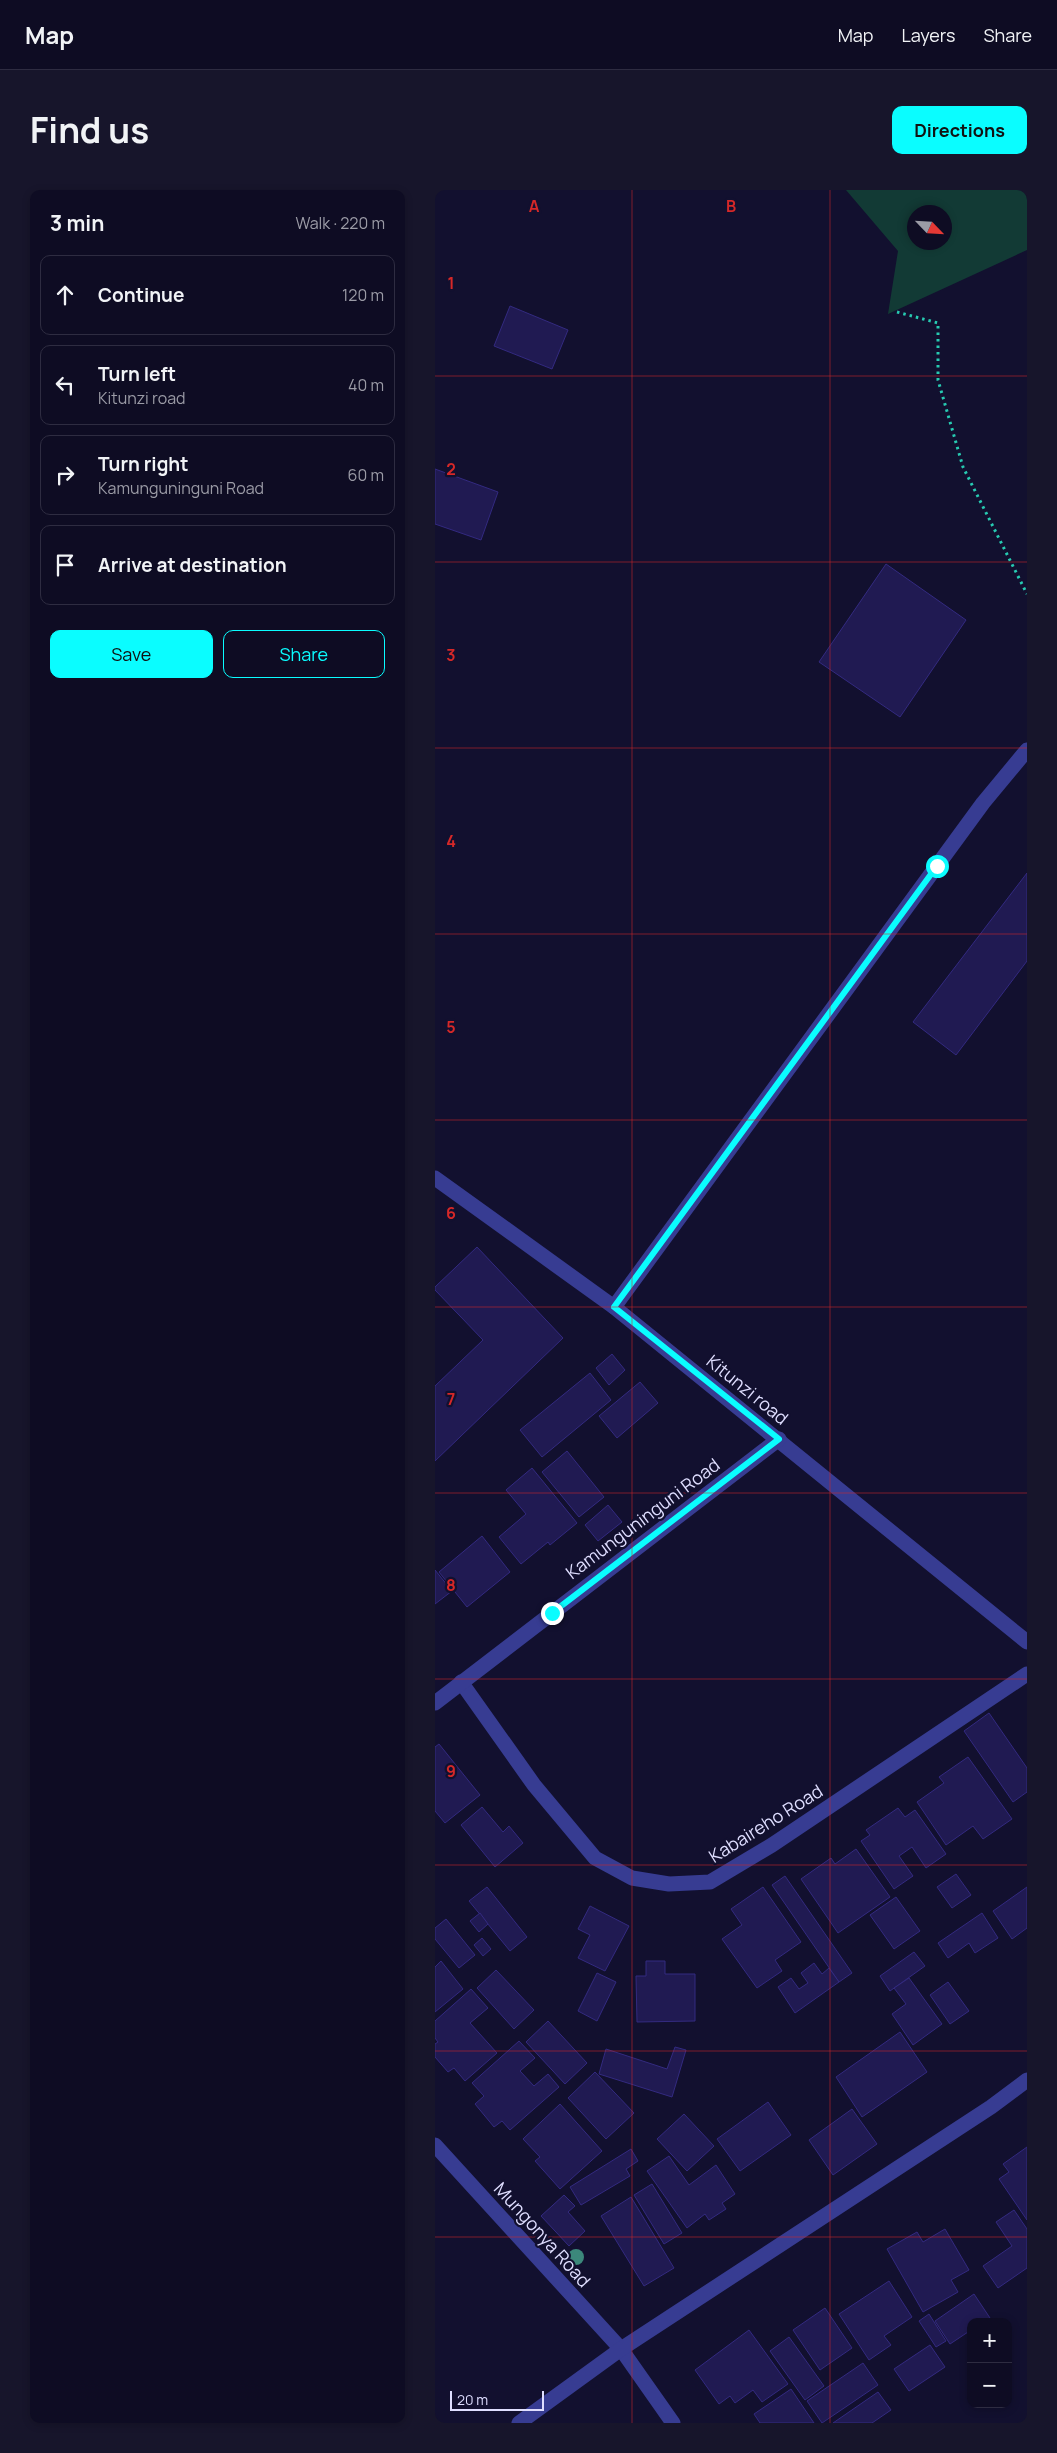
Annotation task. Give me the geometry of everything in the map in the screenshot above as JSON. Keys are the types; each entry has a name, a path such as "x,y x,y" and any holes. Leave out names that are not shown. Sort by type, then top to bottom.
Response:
{"street":[{"path":"614,1307 983,803 1027,750"},
{"name":"Kitunzi road","path":"435,1178 614,1307 1027,1642"},
{"name":"Kamunguninguni Road","path":"435,1703 779,1439"},
{"name":"Kabaireho Road","path":"461,1682 534,1785 595,1858 632,1878 669,1884 710,1882 772,1845 1027,1674"},
{"path":"519,2423 621,2349 983,2112 1027,2080"},
{"name":"Mungonya Road","path":"435,2145 621,2349 673,2423"}],"path":[{"path":"897,312 939,323 938,380 963,467 1027,594"}],"green space":[{"path":"846,190 1027,190 1027,250 888,314 898,251"}],"building":[{"path":"510,306 568,330 552,369 494,346"},
{"path":"435,469 498,492 481,540 435,524"},
{"path":"886,564 966,620 900,717 819,662"},
{"path":"1027,873 1027,961 956,1055 913,1022"},
{"path":"477,1247 563,1338 435,1461 435,1386 483,1340 435,1290 435,1287"},
{"path":"612,1354 625,1370 609,1385 596,1368"},
{"path":"590,1373 611,1400 542,1457 520,1430"},
{"path":"640,1382 658,1403 617,1438 599,1416"},
{"path":"567,1451 604,1497 579,1517 542,1472"},
{"path":"532,1468 577,1523 550,1545 548,1542 521,1564 499,1537 526,1514 506,1490"},
{"path":"608,1505 622,1522 598,1541 585,1525"},
{"path":"482,1536 510,1572 467,1607 439,1572"},
{"path":"435,1570 452,1591 435,1604"},
{"path":"989,1713 1027,1768 1027,1792 1013,1802 964,1731"},
{"path":"439,1744 480,1795 445,1823 435,1811 435,1747"},
{"path":"968,1757 1012,1819 983,1839 973,1826 946,1845 917,1802 944,1783 939,1777"},
{"path":"482,1807 503,1832 509,1826 523,1843 495,1867 461,1825"},
{"path":"898,1808 905,1817 915,1810 946,1854 926,1868 912,1847 899,1856 913,1876 894,1889 861,1841 870,1835 866,1830"},
{"path":"856,1849 890,1897 838,1933 801,1879 831,1858 835,1864"},
{"path":"956,1874 971,1895 952,1908 937,1887"},
{"path":"785,1876 852,1973 839,1982 772,1885"},
{"path":"487,1887 527,1937 510,1951 469,1901"},
{"path":"763,1887 801,1942 775,1960 782,1971 757,1988 722,1939 742,1925 731,1909"},
{"path":"1027,1887 1027,1928 1012,1939 993,1911"},
{"path":"896,1897 920,1931 894,1949 870,1915"},
{"path":"590,1906 629,1926 605,1971 578,1958 590,1935 578,1929"},
{"path":"480,1913 488,1924 479,1932 470,1921"},
{"path":"982,1913 998,1938 975,1953 969,1943 948,1958 938,1943"},
{"path":"446,1919 475,1955 459,1968 435,1939 435,1928"},
{"path":"482,1938 491,1949 483,1956 474,1945"},
{"path":"914,1952 925,1966 890,1991 880,1976"},
{"path":"441,1961 463,1989 435,2012 435,1967"},
{"path":"646,1961 665,1961 665,1974 695,1974 695,2021 637,2022 636,1976 646,1976"},
{"path":"814,1963 822,1974 829,1968 839,1982 795,2013 778,1987 791,1978 799,1989 808,1983 801,1973"},
{"path":"496,1970 534,2010 514,2029 477,1988"},
{"path":"597,1973 616,1982 597,2021 578,2011"},
{"path":"909,1978 942,2024 913,2045 892,2014 906,2004 894,1988"},
{"path":"948,1982 969,2011 950,2024 930,1995"},
{"path":"471,1989 488,2008 470,2023 497,2053 465,2081 454,2068 448,2072 435,2057 435,2044 438,2042 435,2038 435,2021"},
{"path":"548,2021 587,2063 565,2084 526,2042"},
{"path":"900,2032 927,2072 862,2117 836,2077"},
{"path":"519,2041 535,2058 520,2071 534,2086 548,2074 559,2087 510,2130 502,2121 494,2127 475,2104 484,2096 472,2083"},
{"path":"675,2047 686,2050 672,2097 599,2074 606,2049 667,2069"},
{"path":"595,2072 634,2113 606,2139 568,2098"},
{"path":"768,2102 791,2135 740,2171 717,2139"},
{"path":"560,2104 602,2151 560,2189 535,2161 540,2157 523,2139"},
{"path":"852,2109 877,2144 833,2175 809,2140"},
{"path":"684,2114 714,2146 687,2171 657,2139"},
{"path":"1027,2147 1027,2220 999,2179 1009,2172 1003,2164"},
{"path":"631,2149 638,2161 626,2169 630,2176 581,2205 570,2187"},
{"path":"669,2156 689,2185 716,2165 735,2194 722,2203 726,2209 709,2220 705,2214 687,2228 647,2171"},
{"path":"652,2184 682,2233 664,2244 634,2195"},
{"path":"564,2195 575,2206 568,2212 585,2231 569,2246 541,2216"},
{"path":"631,2197 674,2268 644,2286 601,2216"},
{"path":"1014,2210 1027,2229 1027,2268 998,2288 983,2266 1012,2246 996,2222"},
{"path":"945,2229 969,2270 951,2280 958,2292 923,2312 887,2249 917,2232 923,2242"},
{"path":"889,2281 912,2317 884,2336 891,2345 869,2360 839,2314"},
{"path":"974,2294 990,2318 967,2318 967,2333 950,2344 935,2321"},
{"path":"825,2308 852,2348 820,2370 793,2330"},
{"path":"929,2314 946,2341 936,2347 919,2321"},
{"path":"749,2330 788,2384 762,2402 753,2390 735,2403 730,2396 719,2404 695,2370"},
{"path":"789,2337 824,2386 805,2400 770,2351"},
{"path":"930,2345 945,2367 909,2391 894,2369"},
{"path":"863,2363 878,2385 822,2423 807,2401"},
{"path":"791,2389 814,2423 760,2423 754,2414"},
{"path":"878,2392 891,2410 872,2423 833,2423"}],"route":[{"path":"552,1613 779,1439 614,1307 937,866"}]}
